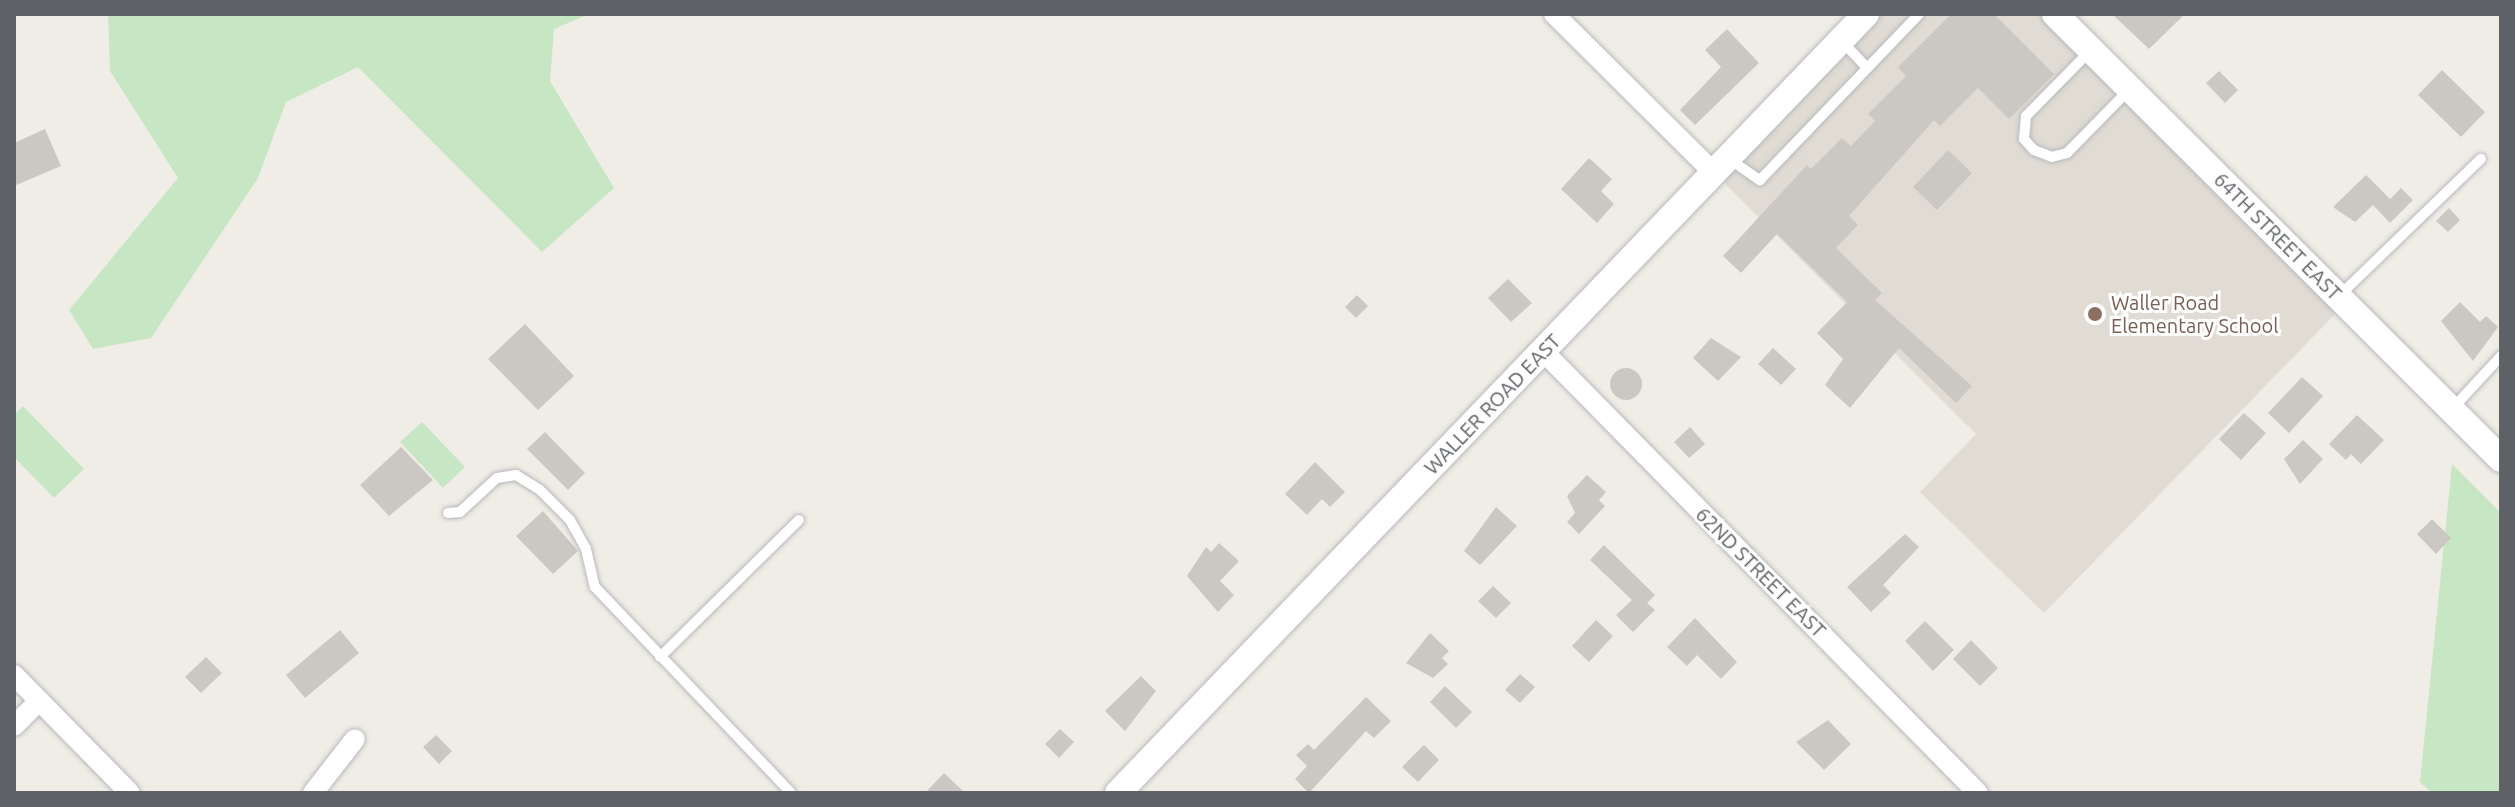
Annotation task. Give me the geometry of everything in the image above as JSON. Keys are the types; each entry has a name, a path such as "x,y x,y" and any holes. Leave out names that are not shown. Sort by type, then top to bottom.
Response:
{"street":[{"path":"1554,14 1719,164"},
{"name":"WALLER ROAD EAST","path":"1118,793 1866,14"},
{"name":"64TH STREET EAST","path":"2055,14 2501,459"},
{"name":"62ND STREET EAST","path":"1543,351 1978,793"},
{"path":"14,675 130,793"},
{"path":"14,726 39,701"},
{"path":"313,793 355,739"}],"lane":[{"path":"1719,164 1760,180 1919,14"},
{"path":"1841,40 1867,68"},
{"path":"2090,50 2026,116 2024,139 2034,150 2052,157 2067,153 2130,89"},
{"path":"2338,296 2481,159"},
{"path":"2451,409 2501,356"},
{"path":"448,513 460,512 497,478 516,475 540,490 570,520 595,587 791,793"},
{"path":"660,657 799,520"}],"shaded area":[{"name":"Waller Road Elementary School","path":"1866,14 2055,14 2346,303 2044,613 1920,492 1976,434 1712,171"}],"green space":[{"path":"108,14 589,14 554,29 550,81 614,188 542,252 358,67 286,102 258,178 151,338 93,349 69,310 178,178 110,71"},
{"path":"23,406 84,469 54,498 14,457 14,415"},
{"path":"422,422 465,467 443,488 400,442"},
{"path":"2452,464 2501,513 2501,793 2432,793 2420,782"}],"building":[{"path":"1951,14 1994,14 2054,74 2009,119 1978,88 1940,126 1934,120 1849,216 1858,225 1836,248 1882,293 1875,300 1972,386 1956,403 1899,348 1850,408 1825,385 1843,359 1817,333 1847,302 1777,234 1741,273 1723,256 1807,165 1811,169 1842,138 1851,146 1875,121 1868,114 1906,76 1898,67"},
{"path":"2112,14 2185,14 2149,49"},
{"path":"1727,29 1759,63 1695,125 1680,110 1721,67 1705,50"},
{"path":"2442,70 2485,112 2461,137 2418,95"},
{"path":"2219,71 2238,90 2225,103 2206,83"},
{"path":"45,129 61,166 14,186 14,143"},
{"path":"1948,150 1972,173 1937,210 1913,187"},
{"path":"1589,158 1612,179 1601,191 1614,204 1597,223 1561,189"},
{"path":"2366,175 2390,199 2401,188 2413,200 2390,223 2373,205 2355,222 2333,207"},
{"path":"2449,208 2460,220 2448,232 2436,221"},
{"path":"1508,279 1532,303 1511,322 1488,298"},
{"path":"1357,295 1368,306 1356,318 1345,307"},
{"path":"2460,302 2480,322 2486,316 2498,327 2473,361 2441,321"},
{"path":"525,324 574,376 538,410 488,359"},
{"path":"1711,338 1741,357 1718,381 1693,358"},
{"path":"1773,348 1796,369 1781,385 1758,364"},
{"path":"1626,368 1638,372 1642,384 1638,396 1626,400 1614,396 1610,384 1614,372"},
{"path":"2302,377 2323,396 2289,433 2268,413"},
{"path":"2244,413 2266,433 2241,460 2219,439"},
{"path":"2357,415 2384,440 2361,464 2351,454 2346,460 2329,444"},
{"path":"1690,427 1705,444 1689,458 1674,442"},
{"path":"545,432 585,473 568,490 527,449"},
{"path":"2303,440 2323,459 2300,484 2284,459"},
{"path":"401,447 433,480 389,516 360,485"},
{"path":"1315,462 1345,492 1330,507 1322,499 1307,515 1285,494"},
{"path":"1587,475 1606,492 1599,500 1605,506 1579,534 1567,522 1575,513 1567,496"},
{"path":"1496,507 1517,526 1480,565 1464,551"},
{"path":"543,511 578,551 553,574 516,536"},
{"path":"2432,519 2451,538 2436,554 2417,534"},
{"path":"1905,534 1919,547 1883,585 1891,593 1871,612 1847,587"},
{"path":"1219,543 1239,561 1220,581 1234,595 1218,612 1187,576 1206,547 1211,552"},
{"path":"1604,545 1655,595 1647,603 1655,610 1633,632 1616,615 1632,600 1590,560"},
{"path":"1493,586 1511,603 1496,618 1478,601"},
{"path":"1695,618 1737,662 1721,679 1697,655 1687,666 1667,647"},
{"path":"1596,620 1613,636 1589,662 1572,646"},
{"path":"1925,621 1954,650 1933,671 1905,641"},
{"path":"340,630 359,653 305,698 286,675"},
{"path":"1430,633 1449,651 1442,658 1448,664 1433,678 1406,663"},
{"path":"1971,640 1998,668 1980,686 1953,659"},
{"path":"206,657 222,673 201,693 185,677"},
{"path":"1520,674 1535,687 1520,703 1505,690"},
{"path":"1141,676 1156,691 1125,731 1105,711"},
{"path":"1445,686 1472,712 1456,728 1430,702"},
{"path":"1366,697 1391,721 1374,738 1366,731 1309,793 1295,779 1307,766 1296,755 1308,744 1314,750"},
{"path":"1828,720 1851,744 1824,770 1796,742"},
{"path":"1060,729 1074,742 1059,758 1045,744"},
{"path":"436,735 452,751 439,764 423,747"},
{"path":"1424,745 1439,760 1418,782 1402,767"},
{"path":"944,773 965,793 925,793"}],"place":[{"name":"Waller Road Elementary School","path":"2095,314"}]}
